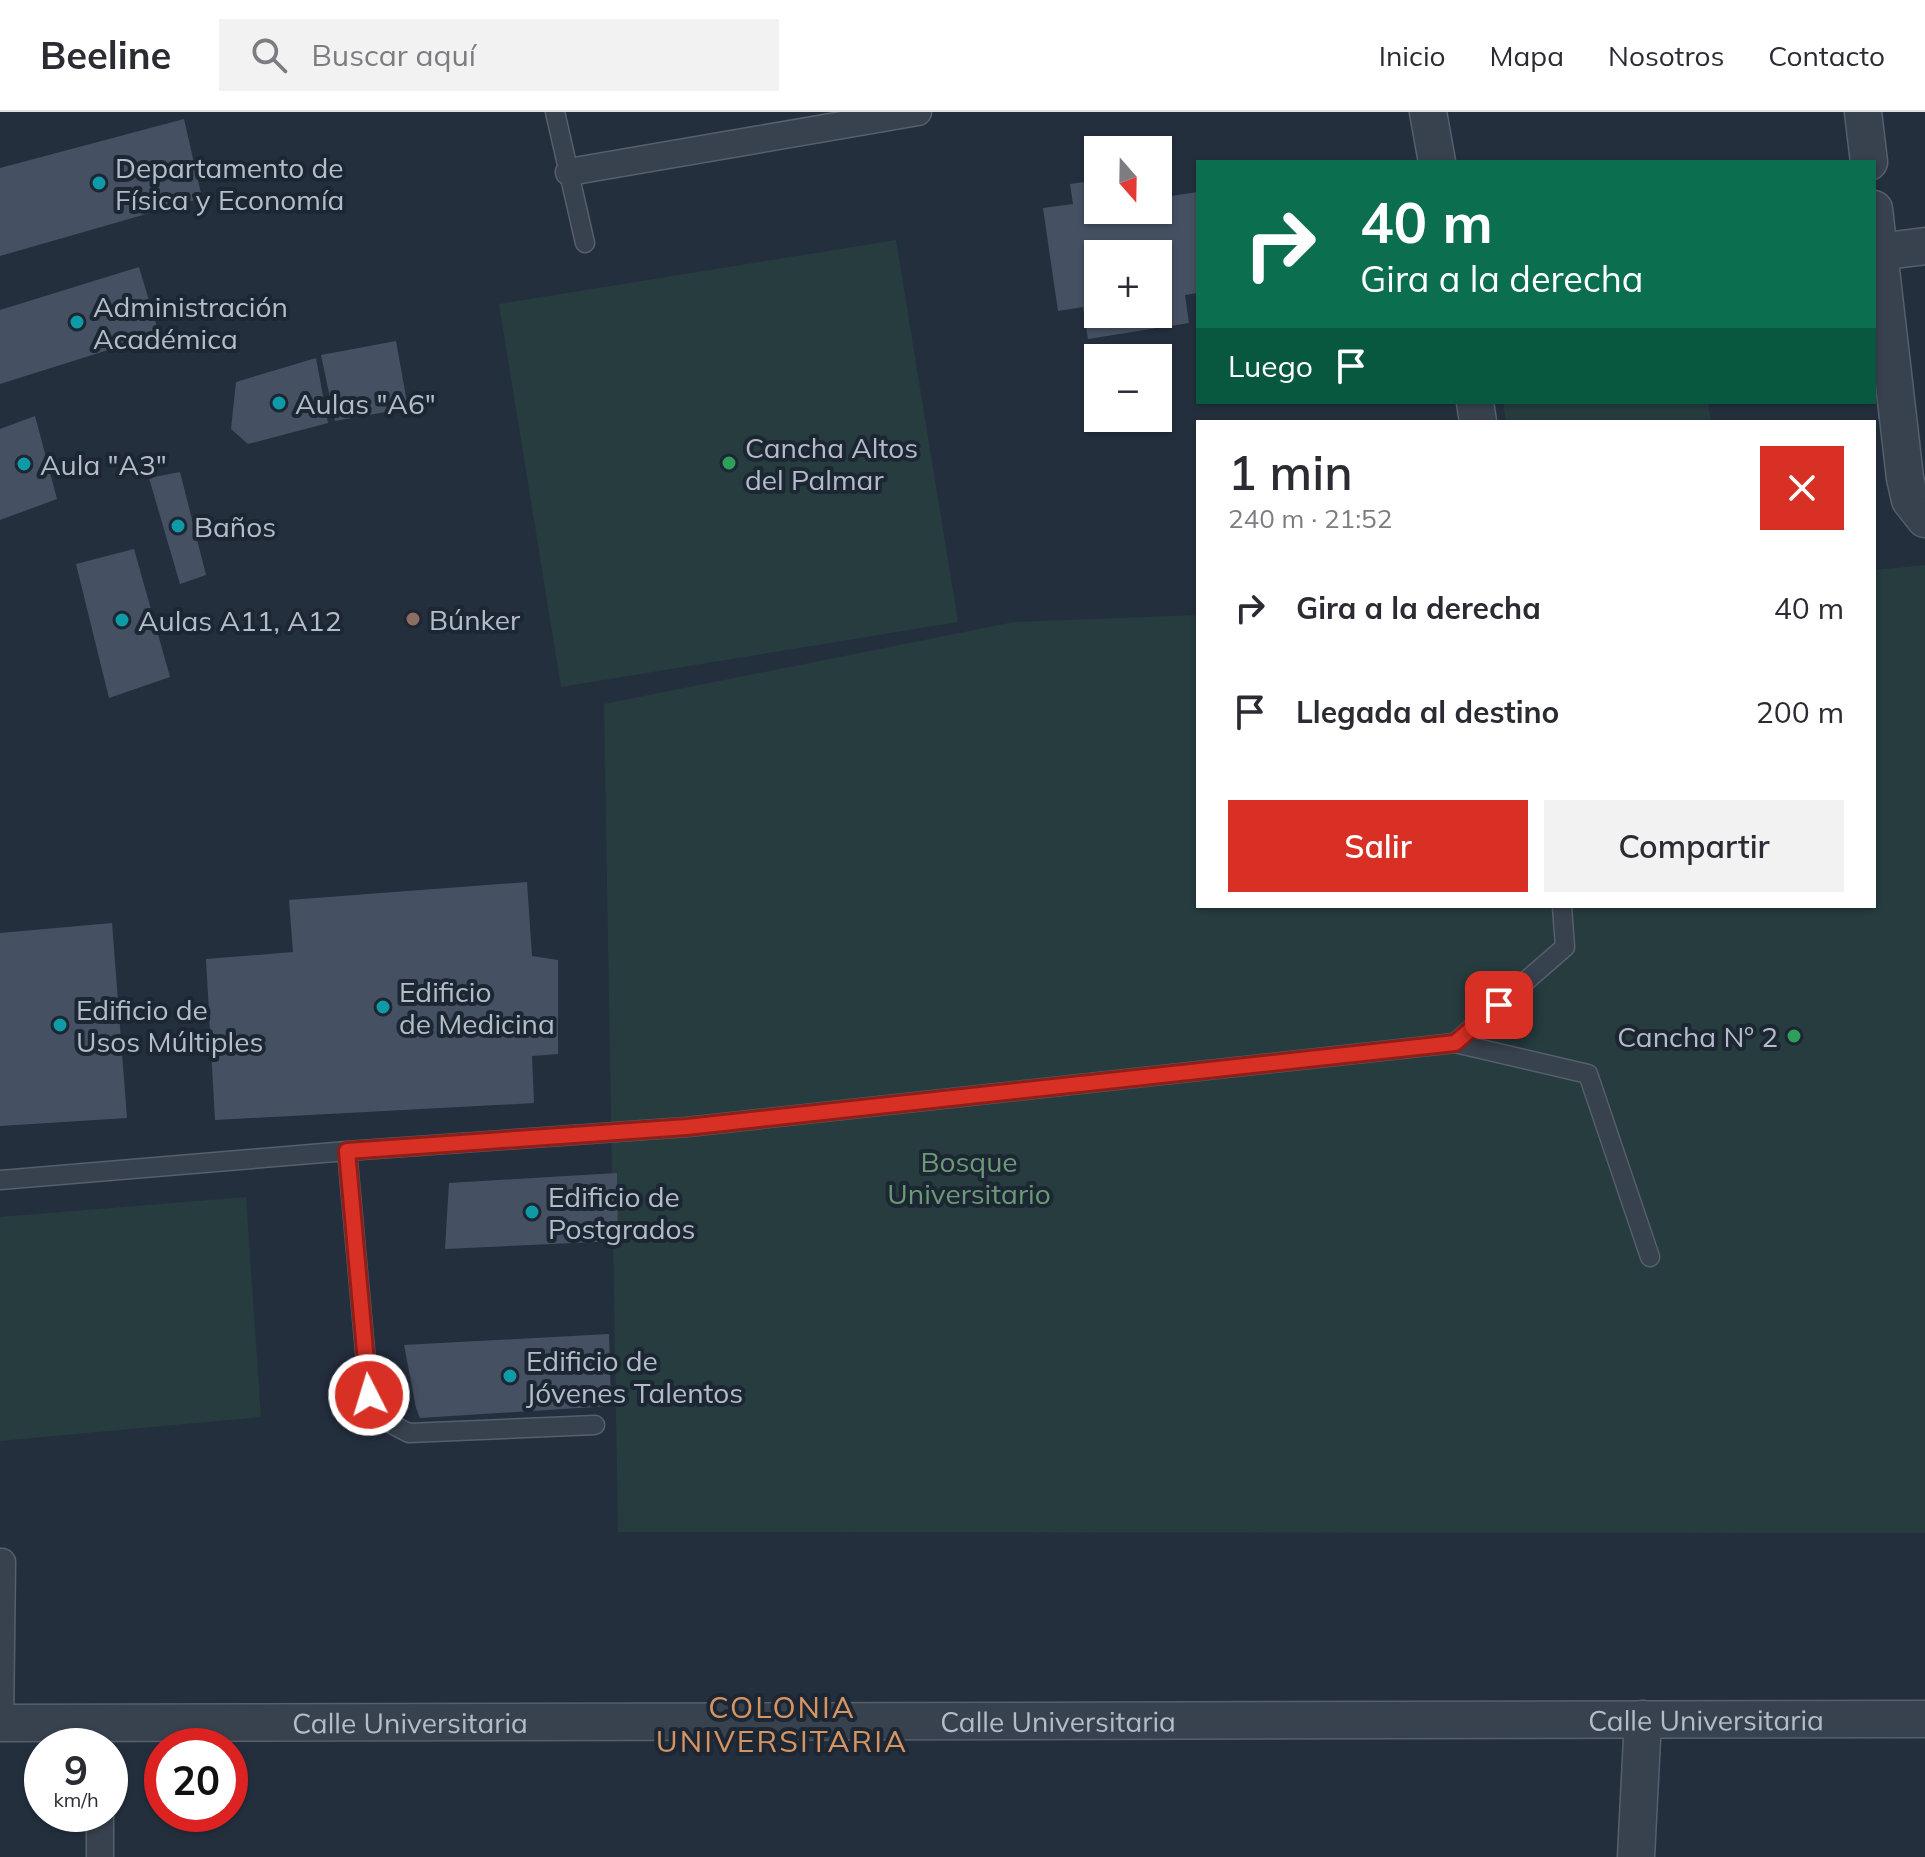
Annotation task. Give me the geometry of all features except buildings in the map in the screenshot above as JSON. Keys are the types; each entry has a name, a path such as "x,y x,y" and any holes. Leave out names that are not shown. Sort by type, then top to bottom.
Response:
{"street":[{"path":"569,172 918,112"},
{"path":"1428,112 1437,160"},
{"path":"1863,112 1869,160"},
{"path":"1876,226 1905,478 1910,500 1925,519"},
{"path":"1879,252 1925,246"},
{"path":"0,1723 2,1562"},
{"path":"1636,1857 1643,1719"},
{"name":"Calle Universitaria","path":"128,1734 1925,1719"},
{"name":"Calle Universitaria","path":"0,1723 45,1728"},
{"path":"100,1832 100,1857"}],"lane":[{"path":"555,112 585,243"},
{"path":"1455,1043 1565,947 1562,908"},
{"path":"0,1180 687,1127 1455,1043 1588,1074 1650,1257"},
{"path":"347,1151 369,1395 379,1414 391,1425 409,1433 595,1425"}],"green space":[{"name":"Cancha Altos del Palmar","path":"896,240 958,622 561,687 499,304"},
{"path":"1503,404 1708,404 1711,420 1506,420"},
{"name":"Bosque Universitario","path":"1925,565 1925,1533 618,1532 604,704 1014,622 1196,615 1196,908 1876,908 1876,570"},
{"path":"246,1197 261,1417 0,1441 0,1217"}],"place":[{"name":"Departamento de Física y Economía","path":"99,183"},
{"name":"Administración Académica","path":"77,322"},
{"name":"Aulas \"A6\"","path":"279,403"},
{"name":"Cancha Altos del Palmar","path":"729,463"},
{"name":"Aula \"A3\"","path":"24,464"},
{"name":"Baños","path":"178,526"},
{"name":"Búnker","path":"413,619"},
{"name":"Aulas A11, A12","path":"122,620"},
{"name":"Edificio de Medicina","path":"383,1007"},
{"name":"Edificio de Usos Múltiples","path":"60,1025"},
{"name":"Cancha Nº 2","path":"1794,1036"},
{"name":"Edificio de Postgrados","path":"532,1212"},
{"name":"Edificio de Jóvenes Talentos","path":"510,1376"}],"district":[{"name":"COLONIA UNIVERSITARIA","path":"782,1724"}],"route":[{"path":"369,1395 347,1151 687,1127 1455,1043 1499,1005"}]}
